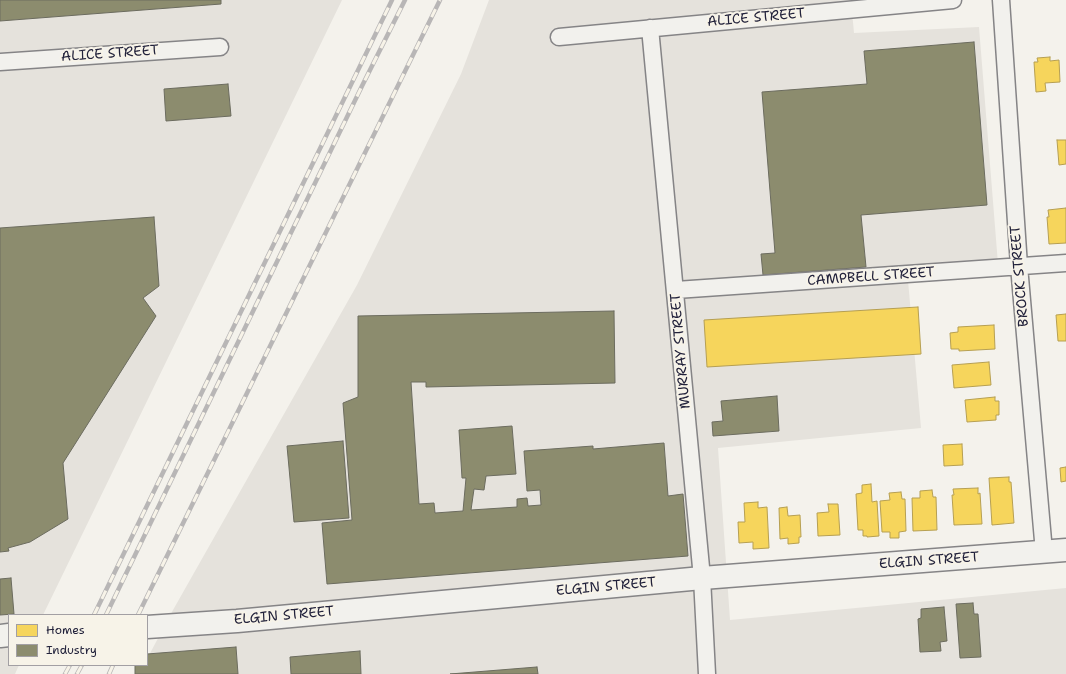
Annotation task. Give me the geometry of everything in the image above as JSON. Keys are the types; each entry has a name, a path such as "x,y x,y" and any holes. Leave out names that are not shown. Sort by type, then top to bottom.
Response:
{"main road":[{"name":"ELGIN STREET","path":"148,627 237,621 702,578 1066,550"}],"street":[{"name":"ALICE STREET","path":"559,37 952,0"},
{"name":"BROCK STREET","path":"1001,0 1019,266 1044,552"},
{"name":"MURRAY STREET","path":"650,28 676,290 702,578 708,674"},
{"name":"ALICE STREET","path":"0,62 220,47"},
{"name":"CAMPBELL STREET","path":"676,290 1066,263"}],"shaded area":[{"path":"0,0 342,0 43,614 8,614 8,666 19,666 15,674 0,674"},
{"path":"489,0 851,0 854,33 979,27 998,264 907,269 921,428 718,448 730,620 1066,588 1066,674 139,674 146,666 148,666 148,657 173,610 357,285 461,74"}],"building: Homes":[{"path":"1050,57 1050,61 1059,60 1060,82 1045,83 1046,91 1036,92 1034,62 1038,62 1037,58"},
{"path":"1057,140 1066,140 1066,164 1059,165"},
{"path":"1066,208 1066,243 1049,244 1047,217 1049,217 1048,210"},
{"path":"918,307 921,354 707,367 704,320"},
{"path":"1066,314 1066,341 1058,341 1056,315"},
{"path":"994,325 995,349 959,351 959,349 951,349 950,333 958,332 958,327"},
{"path":"989,362 991,385 954,388 952,365"},
{"path":"995,397 995,401 999,401 999,415 996,415 996,420 967,422 965,400"},
{"path":"962,444 963,465 944,466 943,445"},
{"path":"1066,467 1066,481 1061,482 1060,468"},
{"path":"1009,477 1009,482 1011,482 1014,523 992,525 989,478"},
{"path":"871,484 872,502 877,501 879,536 867,537 863,536 863,530 858,530 856,494 862,493 862,485"},
{"path":"978,488 978,494 980,493 982,524 954,525 953,489"},
{"path":"932,490 933,497 936,497 937,530 913,531 912,498 920,498 920,491"},
{"path":"901,492 902,499 905,499 906,531 899,532 899,538 890,538 890,532 882,532 880,501 890,500 889,493"},
{"path":"758,502 758,508 767,507 769,548 753,549 753,542 739,543 738,522 745,522 744,503"},
{"path":"828,504 838,504 840,535 818,536 817,513 829,512"},
{"path":"787,507 788,516 800,515 801,537 799,537 799,543 788,544 788,538 780,539 779,508"}],"building: Industry":[{"path":"0,0 221,0 221,4 0,21"},
{"path":"974,42 987,205 861,215 866,267 763,275 761,254 775,253 762,92 867,84 864,51"},
{"path":"228,84 231,116 166,121 164,89"},
{"path":"154,217 159,286 143,298 156,316 63,463 68,519 30,542 8,548 9,551 0,552 0,228"},
{"path":"614,311 615,383 426,387 426,382 411,382 419,504 434,503 435,513 463,511 466,478 462,478 459,430 512,426 516,474 486,476 484,490 474,489 471,510 517,507 517,499 527,498 528,506 541,505 540,490 527,491 524,451 593,446 593,449 664,443 668,496 683,494 688,556 327,584 322,523 352,520 343,403 358,397 358,316"},
{"path":"777,396 779,431 713,436 712,422 723,421 721,401"},
{"path":"343,441 349,518 294,522 287,446"},
{"path":"11,578 14,614 0,615 0,579"},
{"path":"973,603 974,614 978,614 981,657 960,658 956,604"},
{"path":"944,607 947,641 940,642 941,651 920,652 918,619 921,618 921,609"},
{"path":"236,647 238,674 135,674 135,666 148,666 148,654"},
{"path":"360,651 361,674 291,674 290,657"},
{"path":"537,667 538,674 450,674"}],"railway":[{"path":"94,614 392,0"},
{"path":"106,614 405,0"},
{"path":"138,614 440,0"},
{"path":"65,674 69,666"},
{"path":"77,674 81,666"},
{"path":"109,674 113,666"}]}
